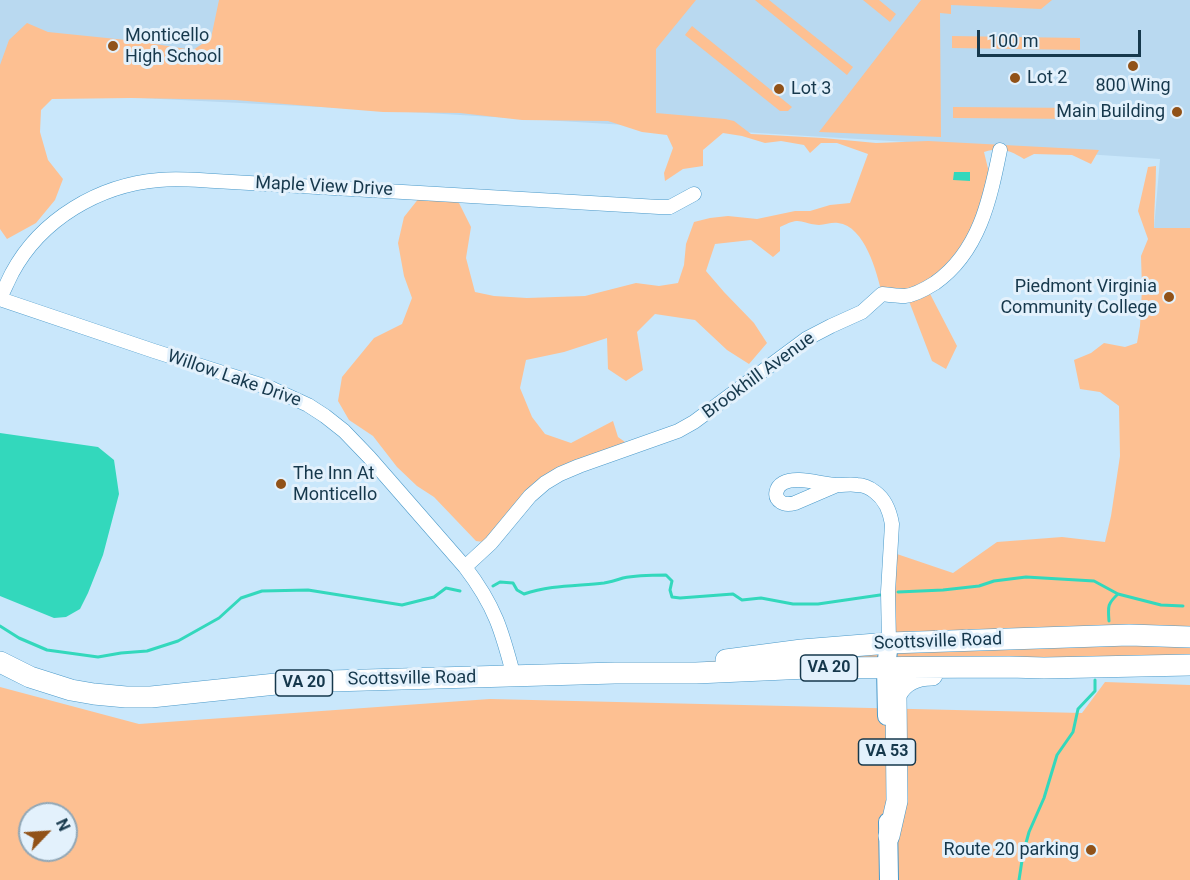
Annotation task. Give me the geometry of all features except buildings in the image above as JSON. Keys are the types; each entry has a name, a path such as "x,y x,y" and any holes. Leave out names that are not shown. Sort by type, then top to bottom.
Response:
{"highway":[{"name":"Scottsville Road","path":"615,673 802,650 889,643 1129,635 1190,637"},
{"name":"Scottsville Road","path":"0,662 30,677 70,690 126,697 151,697 276,684 330,681 886,667 1044,668 1190,665"},
{"path":"889,836 897,801 896,703 897,695 903,684 924,675 1044,668"}],"main road":[{"name":"VA 53","path":"889,643 886,667 889,880"}],"street":[{"name":"Brookhill Avenue","path":"465,567 491,543 530,496 544,483 579,466 678,431 694,422 806,339 862,312 882,294 907,296 927,288 942,278 963,257 973,241 992,185 1000,150"},
{"name":"Maple View Drive","path":"0,298 13,272 28,250 57,220 92,198 112,190 160,180 215,181 659,207 670,207 694,194"},
{"name":"Willow Lake Drive","path":"0,298 143,348 270,388 308,405 331,421 352,440 465,567 479,586 503,634 514,677"},
{"path":"837,485 867,487 881,497 890,514 892,524 888,592 889,643"}],"shaded area":[{"name":"Piedmont Virginia Community College","path":"0,0 1190,0 1190,625 1154,228 1160,159 361,109 0,91"},
{"path":"219,0 696,0 656,49 656,113 725,119 734,121 751,134 876,143 928,141 1099,150 1091,164 1072,155 1034,154 1024,159 1005,150 984,152 992,185 973,241 927,288 957,346 946,369 932,361 907,296 882,294 868,252 856,232 838,223 819,225 800,221 780,227 780,251 773,257 751,240 715,244 706,271 754,323 767,343 749,364 727,350 695,320 655,314 637,332 643,370 626,381 608,369 607,338 564,352 526,360 520,388 532,417 545,434 571,443 613,421 618,437 632,447 560,474 491,543 476,541 434,497 417,486 397,467 373,436 349,420 338,401 342,377 374,338 402,324 412,298 404,276 398,243 404,217 423,193 455,195 471,227 466,258 475,292 527,298 585,296 636,283 659,286 678,283 684,265 686,244 694,222 728,216 757,219 850,203 868,154 837,143 821,143 810,153 804,145 781,141 765,143 723,133 703,150 703,166 683,169 665,181 664,173 673,148 667,135 642,132 608,121 522,120 460,113 383,112 235,100 52,99 41,110 40,132 48,160 63,179 55,200 36,223 7,239 0,229 0,65 9,40 27,23 48,32 136,41 193,50 211,38"},
{"path":"755,0 769,0 853,67 847,75"},
{"path":"863,0 879,0 896,14 890,22"},
{"path":"921,0 1052,0 1041,9 951,5 951,14 940,13 941,137 819,132"},
{"path":"692,26 792,107 788,111 780,111 685,35"},
{"path":"952,36 1080,38 1080,50 952,48"},
{"path":"953,107 1079,108 1078,119 953,118"},
{"path":"1156,166 1154,228 1190,228 1190,665 615,673 802,650 889,643 891,552 953,573 997,542 1062,537 1105,542 1120,456 1119,406 1100,392 1080,389 1074,360 1091,353 1104,343 1125,347 1137,343 1142,288 1141,256 1148,239 1138,211 1148,167"},
{"path":"954,172 970,172 970,181 953,180"},
{"path":"0,433 98,447 114,460 119,494 103,555 80,609 66,617 54,618 0,596"},
{"path":"1105,682 1190,685 1190,880 0,880 0,687 139,724 490,699 1082,713"}],"waterway":[{"path":"493,586 500,582 513,583 517,590 524,594 554,587 612,582 634,576 666,575 672,581 670,590 672,597 680,598 733,594 742,600 761,598 793,604 818,604 880,595"},
{"path":"898,592 979,586 994,581 1026,577 1094,581 1118,594 1161,605 1183,606"},
{"path":"0,626 19,638 47,650 98,657 147,651 178,641 219,618 241,598 262,591 308,590 402,605 434,597 446,588 460,591"},
{"path":"1109,621 1109,606 1118,594"},
{"path":"1019,880 1029,832 1044,798 1057,755 1073,732 1078,709 1095,691 1095,680"}],"place":[{"name":"Monticello High School","path":"113,46"},
{"name":"800 Wing","path":"1133,66"},
{"name":"Lot 2","path":"1015,78"},
{"name":"Lot 3","path":"779,89"},
{"name":"Main Building","path":"1177,112"},
{"name":"Piedmont Virginia Community College","path":"1169,297"},
{"name":"The Inn At Monticello","path":"281,484"},
{"name":"Route 20 parking","path":"1091,850"}]}
